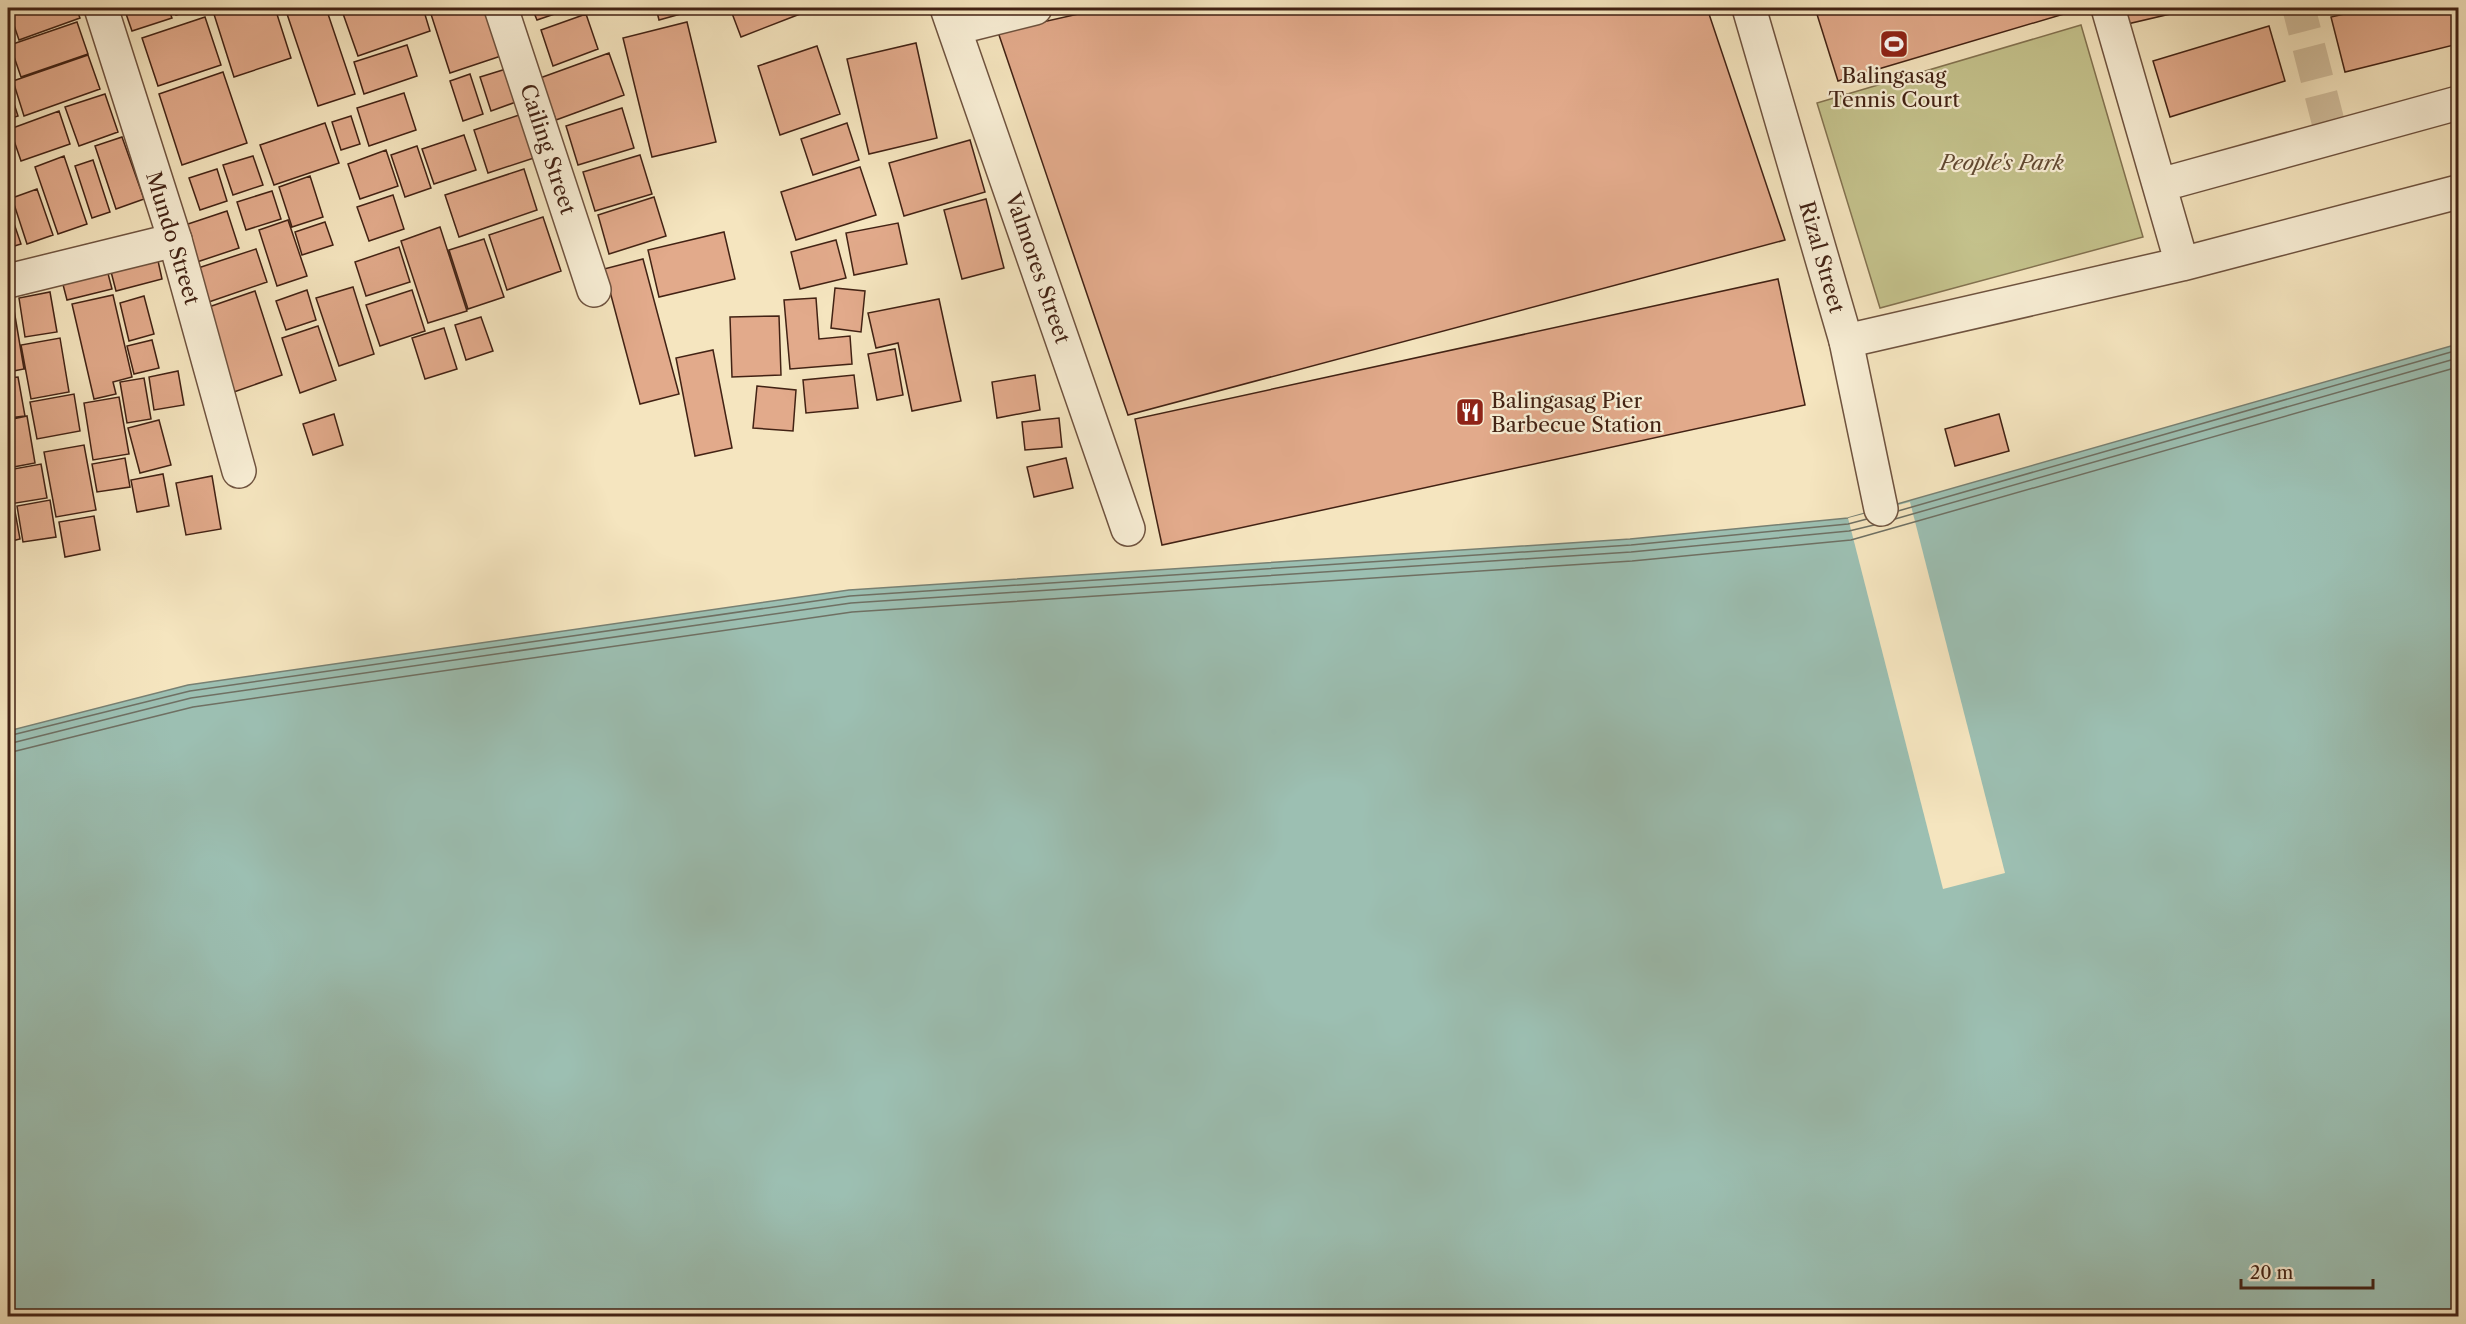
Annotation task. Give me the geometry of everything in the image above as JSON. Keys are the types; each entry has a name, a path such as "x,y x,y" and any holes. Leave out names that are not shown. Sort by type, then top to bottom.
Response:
{"street":[{"name":"Mundo Street","path":"101,8 175,240 239,471"},
{"name":"Cailing Street","path":"501,8 594,290"},
{"path":"951,18 1035,8"},
{"name":"Rizal Street","path":"1749,8 1846,341 1881,509"},
{"path":"2108,8 2182,264"},
{"name":"Valmores Street","path":"951,18 1128,529"},
{"path":"2160,185 2458,103"},
{"path":"1846,341 2182,264 2458,192"},
{"path":"8,281 175,240"}],"green space":[{"name":"People's Park","path":"2081,25 2143,237 1880,308 1817,103"}],"water":[{"path":"2458,344 2458,1316 8,1316 8,731 188,685 849,590 1630,539 1848,518"}],"pier":[{"path":"1910,502 2005,873 1943,889 1848,518"}],"building":[{"path":"8,8 76,8 80,18 19,40"},
{"path":"124,8 168,8 172,18 132,31"},
{"path":"174,8 200,8 176,15"},
{"path":"212,8 275,8 291,58 234,77"},
{"path":"285,8 326,8 355,94 318,106"},
{"path":"341,8 423,8 430,31 358,56"},
{"path":"429,8 485,8 501,56 450,73"},
{"path":"532,8 572,8 537,20"},
{"path":"656,8 702,8 659,20"},
{"path":"730,8 797,8 800,14 741,37"},
{"path":"817,8 839,8 819,13"},
{"path":"1105,8 1707,8 1785,240 1128,415 998,32"},
{"name":"Balingasag Tennis Court","path":"1815,8 2084,8 1838,81"},
{"path":"2118,8 2196,8 2123,25"},
{"path":"2371,8 2458,8 2458,44 2345,72 2331,17"},
{"path":"586,14 598,49 553,66 541,30"},
{"path":"205,17 221,65 158,86 142,38"},
{"path":"77,22 88,54 21,77 10,45"},
{"path":"687,22 716,142 652,157 623,38"},
{"path":"2269,26 2285,81 2170,117 2153,61"},
{"path":"916,43 937,138 869,154 847,59"},
{"path":"407,45 417,76 364,94 354,62"},
{"path":"817,46 840,114 780,135 758,66"},
{"path":"609,53 624,95 556,120 540,78"},
{"path":"88,55 100,89 24,116 13,81"},
{"path":"506,69 516,102 491,111 480,77"},
{"path":"223,72 247,143 182,165 159,94"},
{"path":"470,74 483,114 463,121 450,81"},
{"path":"8,85 18,116 8,119"},
{"path":"404,93 416,130 369,146 357,108"},
{"path":"105,94 118,132 79,146 65,107"},
{"path":"622,108 634,148 578,165 566,126"},
{"path":"59,111 70,144 21,161 10,129"},
{"path":"525,113 540,156 488,173 474,130"},
{"path":"351,116 360,144 341,150 332,122"},
{"path":"325,123 339,163 274,185 260,145"},
{"path":"847,123 859,160 813,175 801,139"},
{"path":"464,135 476,170 434,184 422,149"},
{"path":"122,137 144,199 116,209 95,146"},
{"path":"970,140 985,192 904,216 889,163"},
{"path":"417,146 431,188 405,197 391,155"},
{"path":"386,150 398,186 360,199 348,164"},
{"path":"640,155 652,194 595,211 583,172"},
{"path":"64,156 87,224 58,234 35,167"},
{"path":"253,156 263,185 233,195 223,165"},
{"path":"93,160 110,212 92,218 75,166"},
{"path":"860,167 876,215 796,240 781,192"},
{"path":"217,169 227,201 200,210 189,178"},
{"path":"524,169 537,210 459,237 445,195"},
{"path":"310,176 323,217 292,227 279,187"},
{"path":"37,189 53,235 27,244 12,198"},
{"path":"272,191 281,219 246,230 237,202"},
{"path":"393,195 404,229 369,241 357,207"},
{"path":"654,197 666,236 609,254 598,215"},
{"path":"986,199 1004,268 962,279 944,210"},
{"path":"8,206 21,244 8,248"},
{"path":"227,211 239,248 197,262 185,225"},
{"path":"543,217 561,271 507,290 489,235"},
{"path":"288,220 307,276 277,286 259,230"},
{"path":"325,222 333,245 302,255 295,232"},
{"path":"898,223 907,264 854,275 846,233"},
{"path":"440,227 467,311 428,323 401,241"},
{"path":"724,232 735,279 659,297 648,250"},
{"path":"484,239 504,297 468,309 449,250"},
{"path":"836,240 846,278 800,289 791,252"},
{"path":"155,247 162,279 116,291 108,260"},
{"path":"399,247 410,282 366,296 355,262"},
{"path":"256,249 267,282 203,304 192,270"},
{"path":"643,259 679,394 640,404 604,269"},
{"path":"105,262 112,289 67,300 60,273"},
{"name":"Balingasag Pier Barbecue Station","path":"1778,279 1805,405 1162,545 1135,419"},
{"path":"353,287 374,354 339,366 316,298"},
{"path":"835,288 865,291 861,332 831,328"},
{"path":"307,290 316,320 286,330 276,301"},
{"path":"412,290 425,331 380,346 366,305"},
{"path":"255,291 282,375 231,393 203,309"},
{"path":"50,292 57,332 25,337 19,298"},
{"path":"113,295 132,377 113,382 116,394 94,399 72,304"},
{"path":"144,296 154,334 129,341 120,303"},
{"path":"816,298 819,339 850,336 852,364 790,369 784,300"},
{"path":"939,299 961,401 912,411 898,343 876,348 868,313"},
{"path":"14,310 24,369 8,372 8,311"},
{"path":"779,316 781,375 732,377 730,317"},
{"path":"481,317 493,351 466,360 455,325"},
{"path":"318,326 336,380 300,393 282,338"},
{"path":"444,328 457,369 425,379 412,338"},
{"path":"60,338 69,392 31,399 21,345"},
{"path":"152,340 159,368 134,374 127,346"},
{"path":"895,349 903,395 877,400 868,354"},
{"path":"713,350 732,448 695,456 676,358"},
{"path":"178,371 184,405 154,410 149,377"},
{"path":"854,375 858,408 806,413 803,380"},
{"path":"1035,375 1040,410 997,418 992,382"},
{"path":"18,377 25,416 8,418 8,378"},
{"path":"144,378 151,419 127,423 120,382"},
{"path":"757,386 796,390 793,431 753,428"},
{"path":"74,394 80,431 37,439 30,402"},
{"path":"119,397 129,454 93,460 84,403"},
{"path":"334,414 343,445 313,455 303,424"},
{"path":"1999,414 2009,451 1955,466 1945,429"},
{"path":"27,416 35,463 8,468 8,420"},
{"path":"1059,418 1062,447 1025,450 1022,422"},
{"path":"159,420 171,465 140,473 128,428"},
{"path":"84,445 96,510 56,517 44,452"},
{"path":"125,458 130,487 97,492 92,464"},
{"path":"1066,458 1073,488 1034,497 1027,467"},
{"path":"41,464 47,498 10,504 8,470"},
{"path":"163,474 169,506 137,512 131,480"},
{"path":"212,476 221,529 186,535 176,483"},
{"path":"50,500 56,537 23,542 17,506"},
{"path":"14,506 20,539 8,542 8,507"},
{"path":"94,516 100,550 65,557 59,522"}],"tunnel":[{"path":"2313,8 2300,13 2332,137"}],"place":[{"name":"Balingasag Tennis Court","path":"1894,44"},
{"name":"Balingasag Pier Barbecue Station","path":"1470,412"}]}
